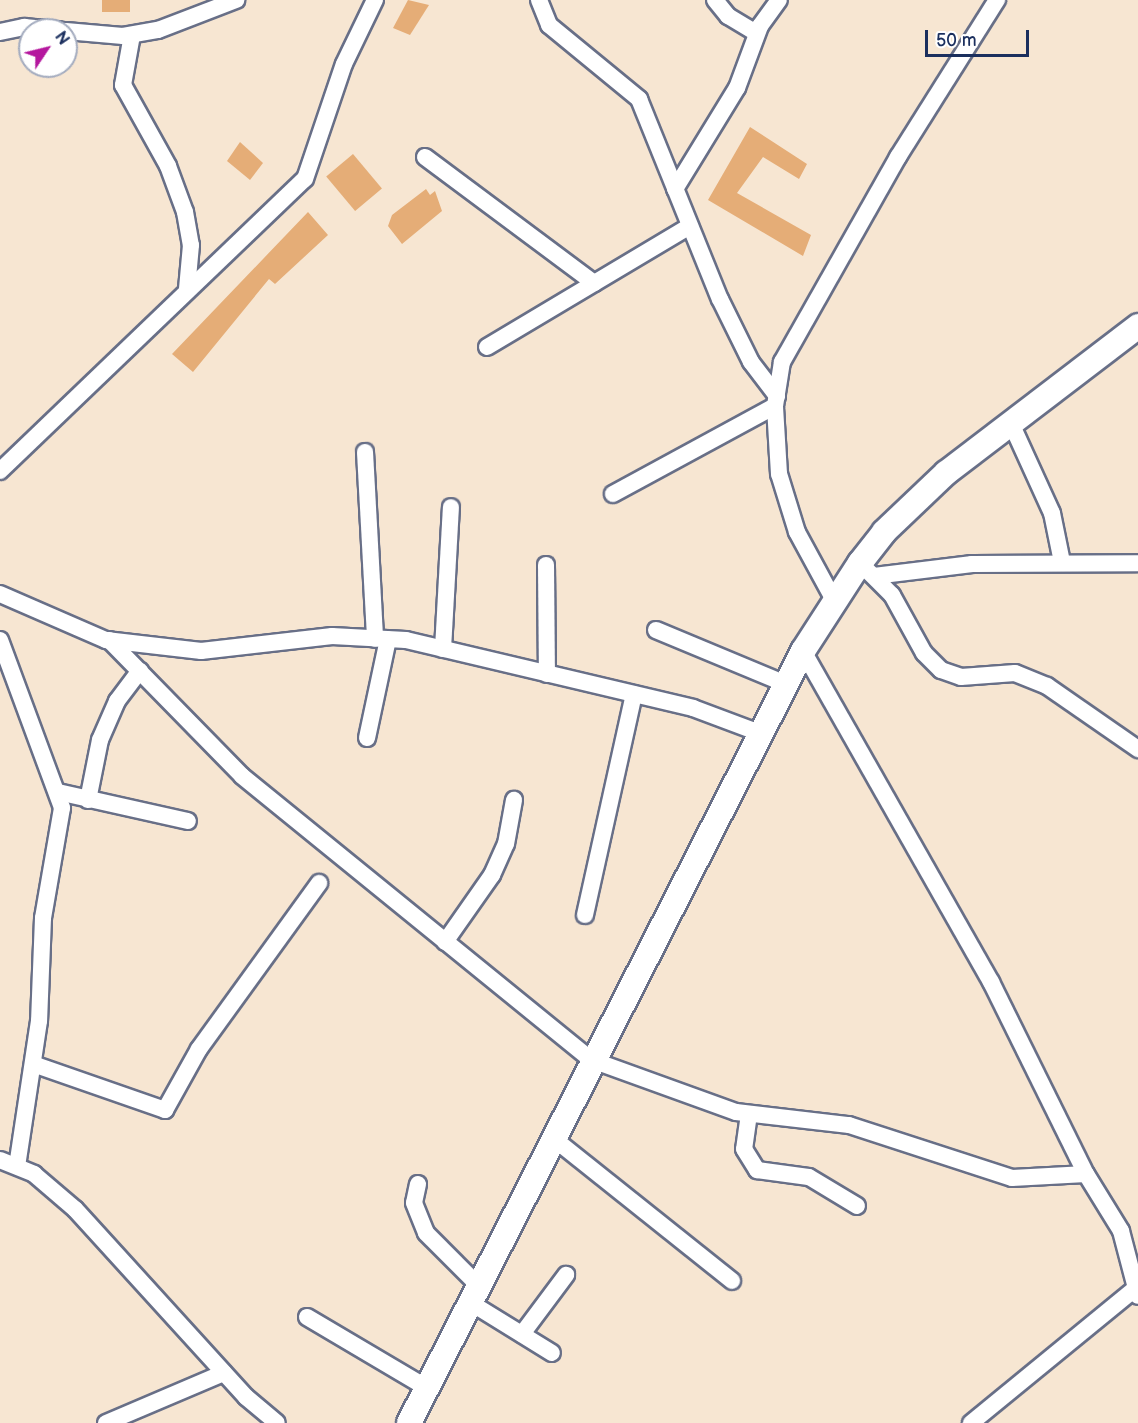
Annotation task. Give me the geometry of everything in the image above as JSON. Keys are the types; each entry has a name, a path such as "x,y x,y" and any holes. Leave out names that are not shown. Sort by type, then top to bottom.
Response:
{"main road":[{"path":"409,1423 760,733 803,651 835,602 867,570 946,473 1010,421 1138,326"}],"street":[{"path":"78,32 132,35 236,0"},
{"path":"0,471 187,289 305,179 344,64 375,0"},
{"path":"539,0 549,25 639,99 690,226 751,362 776,401"},
{"path":"715,0 728,16 756,33"},
{"path":"675,189 737,88 756,33 778,0"},
{"path":"835,602 797,532 779,474 776,401 782,362 795,336 997,0"},
{"path":"0,32 18,31"},
{"path":"132,35 123,85 168,166 185,212 191,245 187,289"},
{"path":"425,157 594,283"},
{"path":"486,347 690,226"},
{"path":"613,494 776,401"},
{"path":"1010,421 1052,513 1062,562"},
{"path":"365,452 382,639 367,738"},
{"path":"443,649 451,507"},
{"path":"867,570 972,564 1138,563"},
{"path":"546,565 547,674"},
{"path":"867,570 892,595 924,652 941,670 961,677 996,671 1036,682 1138,749"},
{"path":"0,594 109,640 201,651 332,636 382,639 443,649 634,694 760,733"},
{"path":"656,630 786,684"},
{"path":"0,640 62,808 43,918 33,1064 18,1166"},
{"path":"109,640 242,776 592,1060 749,1114 849,1125 1012,1178 1086,1174"},
{"path":"803,651 991,982 1086,1174 1121,1231 1137,1292 971,1423"},
{"path":"88,800 100,740 140,671"},
{"path":"585,915 634,694"},
{"path":"58,792 188,821"},
{"path":"445,942 492,874 506,844 514,800"},
{"path":"33,1064 165,1110 205,1040 319,883"},
{"path":"749,1114 744,1149 757,1170 809,1177 857,1206"},
{"path":"553,1138 732,1281"},
{"path":"0,1160 18,1166 75,1209 224,1373 277,1423"},
{"path":"418,1184 414,1203 426,1233 475,1295 522,1334 552,1353"},
{"path":"1121,1231 1138,1234"},
{"path":"522,1334 566,1275"},
{"path":"307,1317 427,1388"},
{"path":"106,1423 224,1373"}],"building":[{"path":"102,0 130,0 130,12 102,12"},
{"path":"408,0 429,5 410,35 393,28"},
{"path":"750,127 807,164 799,179 763,157 737,193 811,235 803,256 708,200"},
{"path":"240,142 263,163 250,180 227,161"},
{"path":"353,154 382,188 355,211 326,176"},
{"path":"426,189 430,195 435,191 442,211 402,244 388,226 392,215"},
{"path":"308,212 328,235 275,284 269,279 193,372 172,354"}]}
